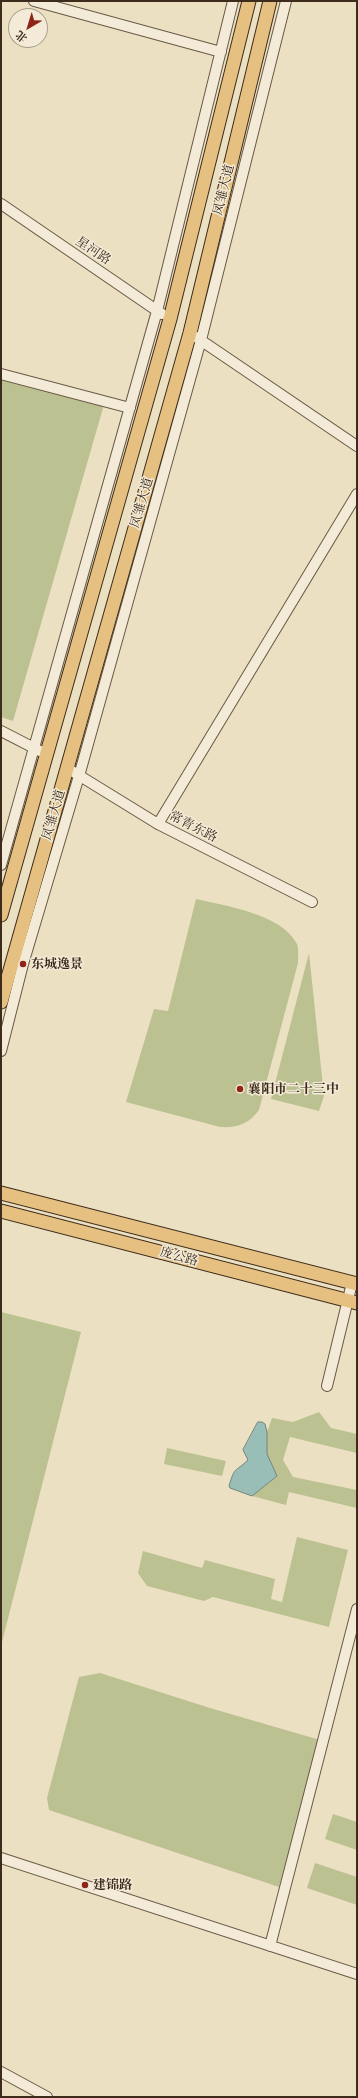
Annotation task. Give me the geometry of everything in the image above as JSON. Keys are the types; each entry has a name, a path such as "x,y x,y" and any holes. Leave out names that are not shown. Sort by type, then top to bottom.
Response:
{"main road":[{"name":"凤雏大道","path":"1,915 170,319 249,1"},
{"name":"凤雏大道","path":"1,1002 89,690 195,336 245,104 270,1"},
{"path":"229,80 250,85"},
{"path":"225,98 245,104"},
{"name":"庞公路","path":"1,1193 354,1283"},
{"name":"庞公路","path":"1,1211 352,1302"}],"street":[{"path":"34,1 221,52"},
{"path":"1,865 157,311 234,1"},
{"path":"1,1051 23,964 88,744 195,336 286,1"},
{"name":"星河路","path":"1,204 170,319"},
{"path":"195,336 357,446"},
{"path":"1,374 130,408"},
{"path":"158,824 357,494"},
{"path":"49,695 80,639"},
{"path":"88,744 89,690"},
{"path":"1,731 47,755"},
{"name":"常青东路","path":"67,768 158,824 312,902"},
{"path":"30,944 33,888"},
{"path":"327,1386 352,1302 354,1283"},
{"path":"270,1946 357,1609"},
{"path":"1,1858 357,1974"},
{"path":"1,2072 47,2097"}],"green space":[{"path":"1,374 105,401 13,721 1,717"},
{"path":"196,899 237,908 266,918 279,925 290,934 298,948 298,963 259,1110 247,1122 232,1127 220,1127 126,1102 154,1009 168,1011"},
{"path":"309,953 324,1096 319,1111 271,1099"},
{"path":"1,1312 81,1332 1,1646"},
{"path":"319,1412 331,1428 357,1434 357,1453 290,1437 283,1460 293,1477 357,1490 357,1508 289,1492 286,1505 252,1496 277,1476 267,1454 267,1432 272,1418 293,1422"},
{"path":"167,1448 226,1461 222,1476 164,1464"},
{"path":"297,1537 348,1550 329,1627 213,1597 204,1601 147,1586 138,1573 143,1551 202,1568 205,1560 275,1579 271,1599 282,1602"},
{"path":"100,1673 210,1708 320,1740 279,1887 49,1810 47,1798 79,1677"},
{"path":"333,1814 357,1822 357,1850 325,1839"},
{"path":"315,1863 357,1877 357,1905 307,1888"}],"water":[{"path":"258,1422 265,1424 267,1432 267,1454 277,1476 252,1496 230,1488 229,1486 234,1472 248,1460 243,1450"}],"place":[{"name":"东城逸景","path":"23,964"},
{"name":"襄阳市二十三中","path":"240,1089"},
{"name":"建锦路","path":"85,1885"}]}
